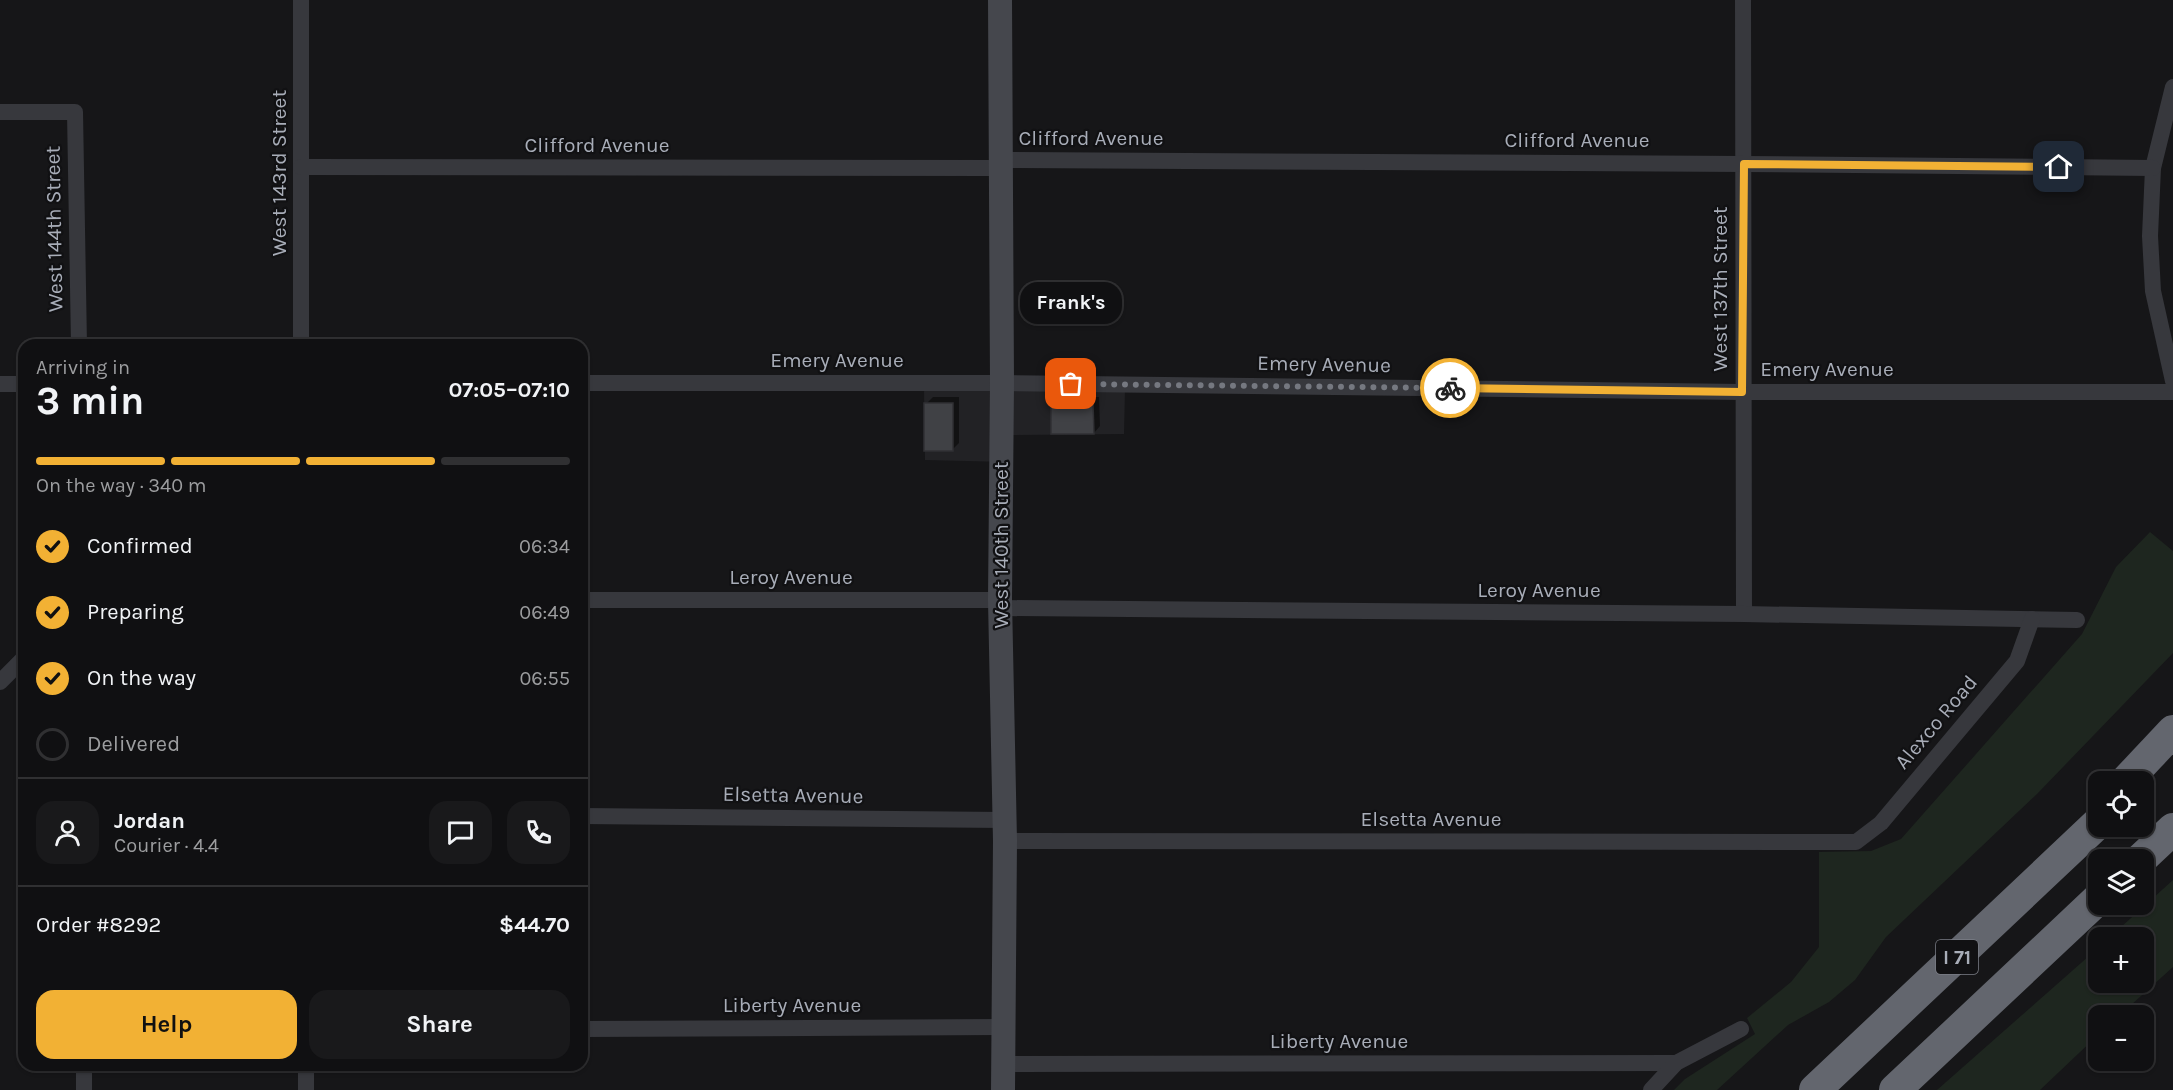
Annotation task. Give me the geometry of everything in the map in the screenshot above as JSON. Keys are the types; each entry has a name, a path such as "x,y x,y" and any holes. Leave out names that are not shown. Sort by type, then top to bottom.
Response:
{"highway":[{"path":"2135,771 2173,731"},
{"path":"2154,771 2173,753"},
{"path":"1986,929 2088,821"},
{"path":"2152,849 2173,829"},
{"name":"I 71","path":"1815,1090 2088,832"},
{"path":"2154,873 2173,857"},
{"name":"I 71","path":"1894,1090 2088,908"},
{"path":"1964,1025 2103,915"}],"street":[{"name":"West 143rd Street","path":"301,0 302,339"},
{"name":"West 140th Street","path":"1000,0 1001,604 1005,831 1003,1090"},
{"name":"West 137th Street","path":"1743,0 1744,614"},
{"path":"2173,87 2153,168 2150,236 2153,291 2173,381"},
{"name":"West 144th Street","path":"0,112 75,112 79,339"},
{"name":"Clifford Avenue","path":"301,167 1744,164 2153,168"},
{"name":"Emery Avenue","path":"588,383 1002,383 1742,392 2173,392"},
{"path":"0,384 18,384"},
{"name":"Leroy Avenue","path":"588,600 2077,620"},
{"name":"Alexco Road","path":"1856,842 1881,823 2017,661 2032,619"},
{"path":"0,682 18,664"},
{"name":"Elsetta Avenue","path":"588,816 1005,831 1856,842"},
{"name":"Liberty Avenue","path":"588,1029 1002,1027"},
{"path":"1651,1090 1676,1063 1741,1029"},
{"name":"Liberty Avenue","path":"1003,1064 1676,1063"},
{"path":"84,1071 84,1090"},
{"path":"306,1071 306,1090"}],"shaded area":[{"path":"924,389 1125,389 1124,434 1008,435 1007,462 925,460"},
{"path":"2150,532 2173,551 2173,653 2037,794 1886,937 1855,980 1829,1002 1788,1025 1717,1090 1674,1090 1685,1079 1755,1034 1747,1018 1791,982 1819,947 1819,852 1871,851 1901,839 2082,634 2116,567"},
{"path":"2173,880 2173,967 2154,984 2154,927 2121,927 2134,915 2154,915 2154,897"},
{"path":"2088,957 2088,993 2144,993 2131,1005 2088,1005 2088,1044 2040,1090 1937,1090"}],"building":[{"path":"924,403 953,403 953,451 924,451"},
{"path":"1055,403 1093,403 1094,434 1051,434 1051,408"}],"way so far":[{"path":"1071,384 1450,388"}],"place":[{"name":"Frank's","path":"1071,384"}],"route":[{"path":"1450,388 1742,392 1744,164 2059,167"}]}
